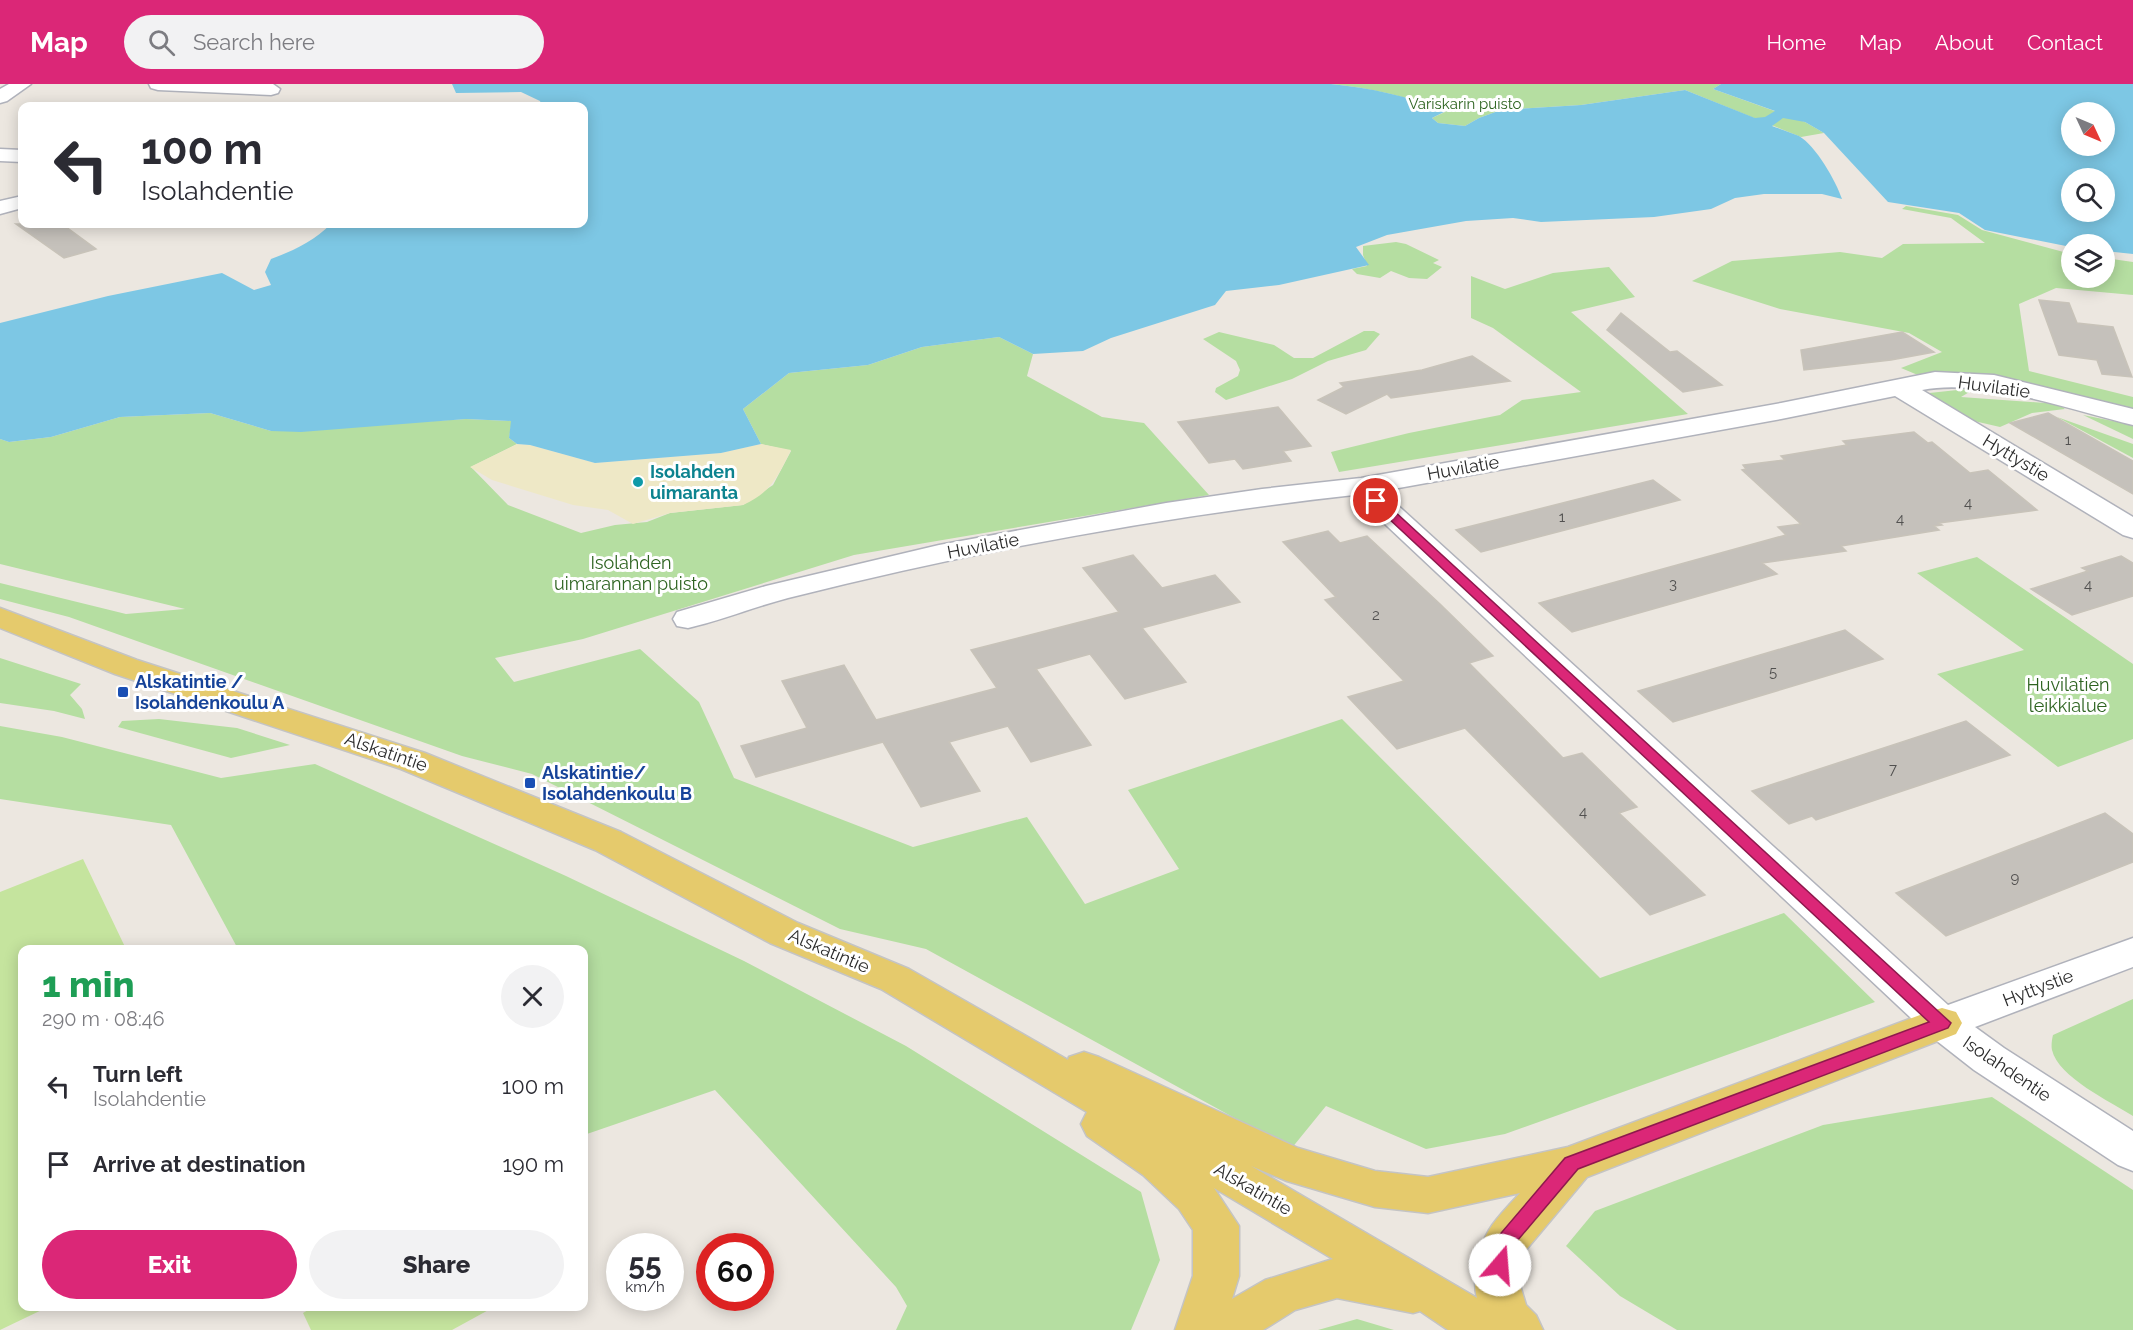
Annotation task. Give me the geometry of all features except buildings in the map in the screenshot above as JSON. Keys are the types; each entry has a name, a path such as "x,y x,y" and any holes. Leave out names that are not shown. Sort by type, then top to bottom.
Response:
{"main road":[{"name":"Alskatintie","path":"0,617 126,667 392,753 509,799 608,842 784,933 895,979 1439,1298 1487,1330"},
{"name":"Alskatintie","path":"0,641 126,667"},
{"path":"784,933 930,1023 1107,1126 1158,1162 1195,1196 1216,1226 1216,1276 1198,1330"},
{"path":"895,979 1287,1163 1375,1190 1428,1195 1572,1164 1942,1023"},
{"path":"1519,1330 1506,1316 1497,1285 1503,1244 1572,1164"},
{"path":"1221,1330 1282,1294 1337,1278 1439,1298"}],"street":[{"path":"0,97 22,84"},
{"path":"158,84 274,87"},
{"path":"253,102 274,87"},
{"path":"0,155 18,156"},
{"path":"0,208 18,203"},
{"name":"Huvilatie","path":"688,619 777,592 939,554 1166,512 1262,497 1361,486 1781,411 1935,380 1994,383 2133,417"},
{"name":"Hyttystie","path":"1898,387 2133,529"},
{"name":"Isolahdentie","path":"1361,486 1452,573 1942,1023 1989,1059 2133,1153"},
{"name":"Hyttystie","path":"1942,1023 2133,952"}],"green space":[{"name":"Variskarin puisto","path":"1331,84 1721,84 1713,89 1805,122 1824,133 1801,137 1685,90 1581,105 1501,110 1465,126 1438,123 1432,118 1445,112 1417,101 1374,90"},
{"path":"1906,206 1958,215 1982,230 2061,251 2061,288 2115,288 2115,259 2133,262 2133,295 2056,288 2019,304 2029,371 2133,397 2133,410 1925,378 1901,368 1942,352 1909,333 1780,309 1692,281 1732,261 1840,252 1882,258 1903,244 1985,243 1951,218 1902,209"},
{"path":"1396,242 1406,244 1439,260 1433,263 1442,267 1427,279 1409,278 1391,271 1380,278 1357,274 1352,269 1367,266 1363,246"},
{"path":"1609,267 1635,297 1571,312 1688,414 1339,472 1331,452 1409,433 1500,415 1522,400 1581,392 1493,328 1471,318 1471,276 1505,289 1553,273"},
{"path":"1364,331 1374,331 1380,334 1366,350 1328,361 1292,379 1226,400 1215,392 1216,388 1238,376 1240,370 1236,361 1203,339 1219,332 1274,345 1294,358 1313,358"},
{"name":"Isolahden uimarannan puisto","path":"999,337 1033,354 1027,376 1102,417 1144,423 1209,495 854,555 583,639 495,658 514,682 640,649 699,702 734,778 913,847 1027,817 1085,904 1179,869 1128,790 1342,719 1600,978 1784,913 1875,1002 1505,1134 1426,1149 1326,1106 1291,1149 926,949 840,929 532,774 462,756 69,617 0,599 0,583 126,614 185,609 0,564 0,439 9,442 51,437 120,417 210,413 271,431 466,419 512,421 509,438 517,444 471,467 508,505 581,533 615,525 647,522 670,513 743,505 773,485 791,451 761,444 743,409 789,373 868,365 922,347"},
{"path":"1976,388 1961,397 2058,404 2065,409 2032,413 2000,427 1974,421 1920,394"},
{"path":"2083,415 2133,425 2133,439"},
{"path":"2057,417 2133,444 2133,458"},
{"name":"Huvilatien leikkialue","path":"1977,557 2133,664 2133,739 2058,767 1937,674 2024,650 1917,573"},
{"path":"0,658 81,684 70,695 82,709 85,719 54,711 0,703"},
{"path":"159,719 237,728 290,745 231,758 118,727 122,721"},
{"path":"0,726 62,737 221,778 315,764 566,876 744,961 906,1046 1141,1192 1160,1260 1131,1330 896,1330 907,1306 896,1287 715,1090 588,1134 588,945 236,945 171,825 0,799"},
{"path":"83,859 124,945 18,945 18,1311 40,1311 0,1330 0,892"},
{"path":"2133,999 2133,1116 2074,1079 2056,1060 2052,1047 2053,1035"},
{"path":"1992,1097 2133,1190 2133,1330 1677,1330 1620,1296 1566,1246 1595,1211 1823,1125"},
{"path":"306,1311 487,1311 452,1330 311,1330 303,1313"},
{"path":"1357,1319 1394,1330 1318,1330"}],"sand":[{"name":"Isolahden uimaranta","path":"517,444 530,445 595,463 721,453 761,444 791,450 773,483 760,495 743,505 670,513 633,524 608,510 573,505 492,480 470,467"}],"water":[{"path":"452,84 1331,84 1375,90 1418,101 1446,111 1432,118 1438,123 1465,126 1501,110 1581,105 1685,90 1755,118 1765,117 1775,111 1713,89 1721,84 2133,84 2133,254 2115,252 2115,234 2061,234 2061,245 1985,230 1959,213 1888,202 1824,133 1805,122 1783,118 1772,126 1799,136 1812,148 1830,174 1842,199 1822,194 1764,194 1735,198 1711,209 1654,217 1541,222 1513,218 1466,221 1387,235 1356,247 1369,265 1279,285 1226,291 1215,305 1111,338 1083,351 1033,354 999,337 922,347 868,365 789,373 743,409 761,444 721,453 595,463 530,445 517,444 509,438 511,421 466,419 301,432 271,431 210,413 120,417 51,437 9,442 0,439 0,323 108,296 222,273 254,290 271,285 265,272 271,259 303,245 327,228 588,228 588,102 540,101 521,92 456,93"}],"place":[{"name":"Isolahden uimaranta","path":"638,482"},
{"name":"Alskatintie / Isolahdenkoulu A","path":"123,692"},
{"name":"Alskatintie/ Isolahdenkoulu B","path":"530,783"}],"route":[{"path":"1376,501 1942,1023 1572,1164 1503,1244 1500,1265"}]}
